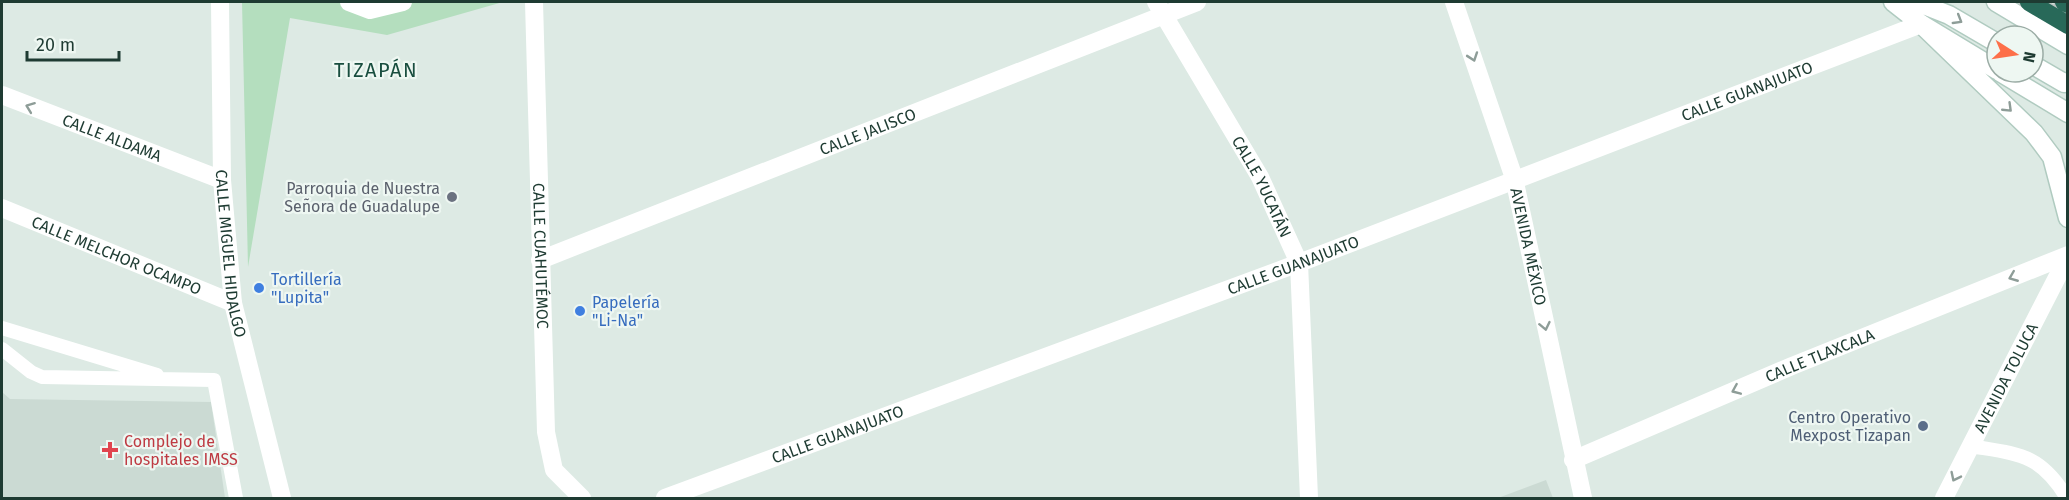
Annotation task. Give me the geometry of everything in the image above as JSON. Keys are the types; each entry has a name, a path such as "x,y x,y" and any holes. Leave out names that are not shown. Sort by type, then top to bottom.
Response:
{"highway":[{"path":"2029,2 2067,25"}],"street":[{"name":"CALLE MIGUEL HIDALGO","path":"220,2 222,180 233,303 282,498"},
{"path":"349,2 370,10 404,2"},
{"name":"CALLE CUAHUTÉMOC","path":"534,2 546,432 554,470 582,498"},
{"name":"CALLE JALISCO","path":"540,260 1160,8 1197,2"},
{"name":"AVENIDA MÉXICO","path":"1454,2 1514,178 1583,498"},
{"path":"1893,2 1921,24 2034,133 2052,157 2067,218"},
{"path":"1916,2 1949,15 1985,36"},
{"path":"1996,2 2067,45"},
{"name":"CALLE YUCATÁN","path":"1160,8 1260,177 1299,263 1310,498"},
{"path":"1921,24 1985,63"},
{"name":"CALLE GUANAJUATO","path":"665,498 1299,263 1514,178 1921,24"},
{"path":"2045,72 2064,83 2067,82"},
{"path":"2020,84 2067,113"},
{"name":"CALLE ALDAMA","path":"2,95 222,180"},
{"name":"CALLE MELCHOR OCAMPO","path":"2,208 233,303"},
{"name":"CALLE TLAXCALA","path":"1573,460 1792,366 2067,255"},
{"name":"AVENIDA TOLUCA","path":"1944,498 2067,255"}],"lane":[{"path":"2,328 174,380"},
{"path":"2,349 32,372 42,376 214,380 236,498"},
{"path":"1970,446 2024,455 2056,480 2067,498"}],"shaded area":[{"name":"Complejo de hospitales IMSS","path":"2,392 10,399 211,402 225,498 2,498"},
{"path":"1546,480 1553,498 1498,498"}],"green space":[{"path":"242,2 503,2 387,35 290,18 248,267"}],"place":[{"name":"Parroquia de Nuestra Señora de Guadalupe","path":"452,197"},
{"name":"Tortillería \"Lupita\"","path":"259,288"},
{"name":"Papelería \"Li-Na\"","path":"580,311"},
{"name":"Centro Operativo Mexpost Tizapan","path":"1923,426"},
{"name":"Complejo de hospitales IMSS","path":"110,450"}],"district":[{"name":"TIZAPÁN","path":"376,70"}]}
